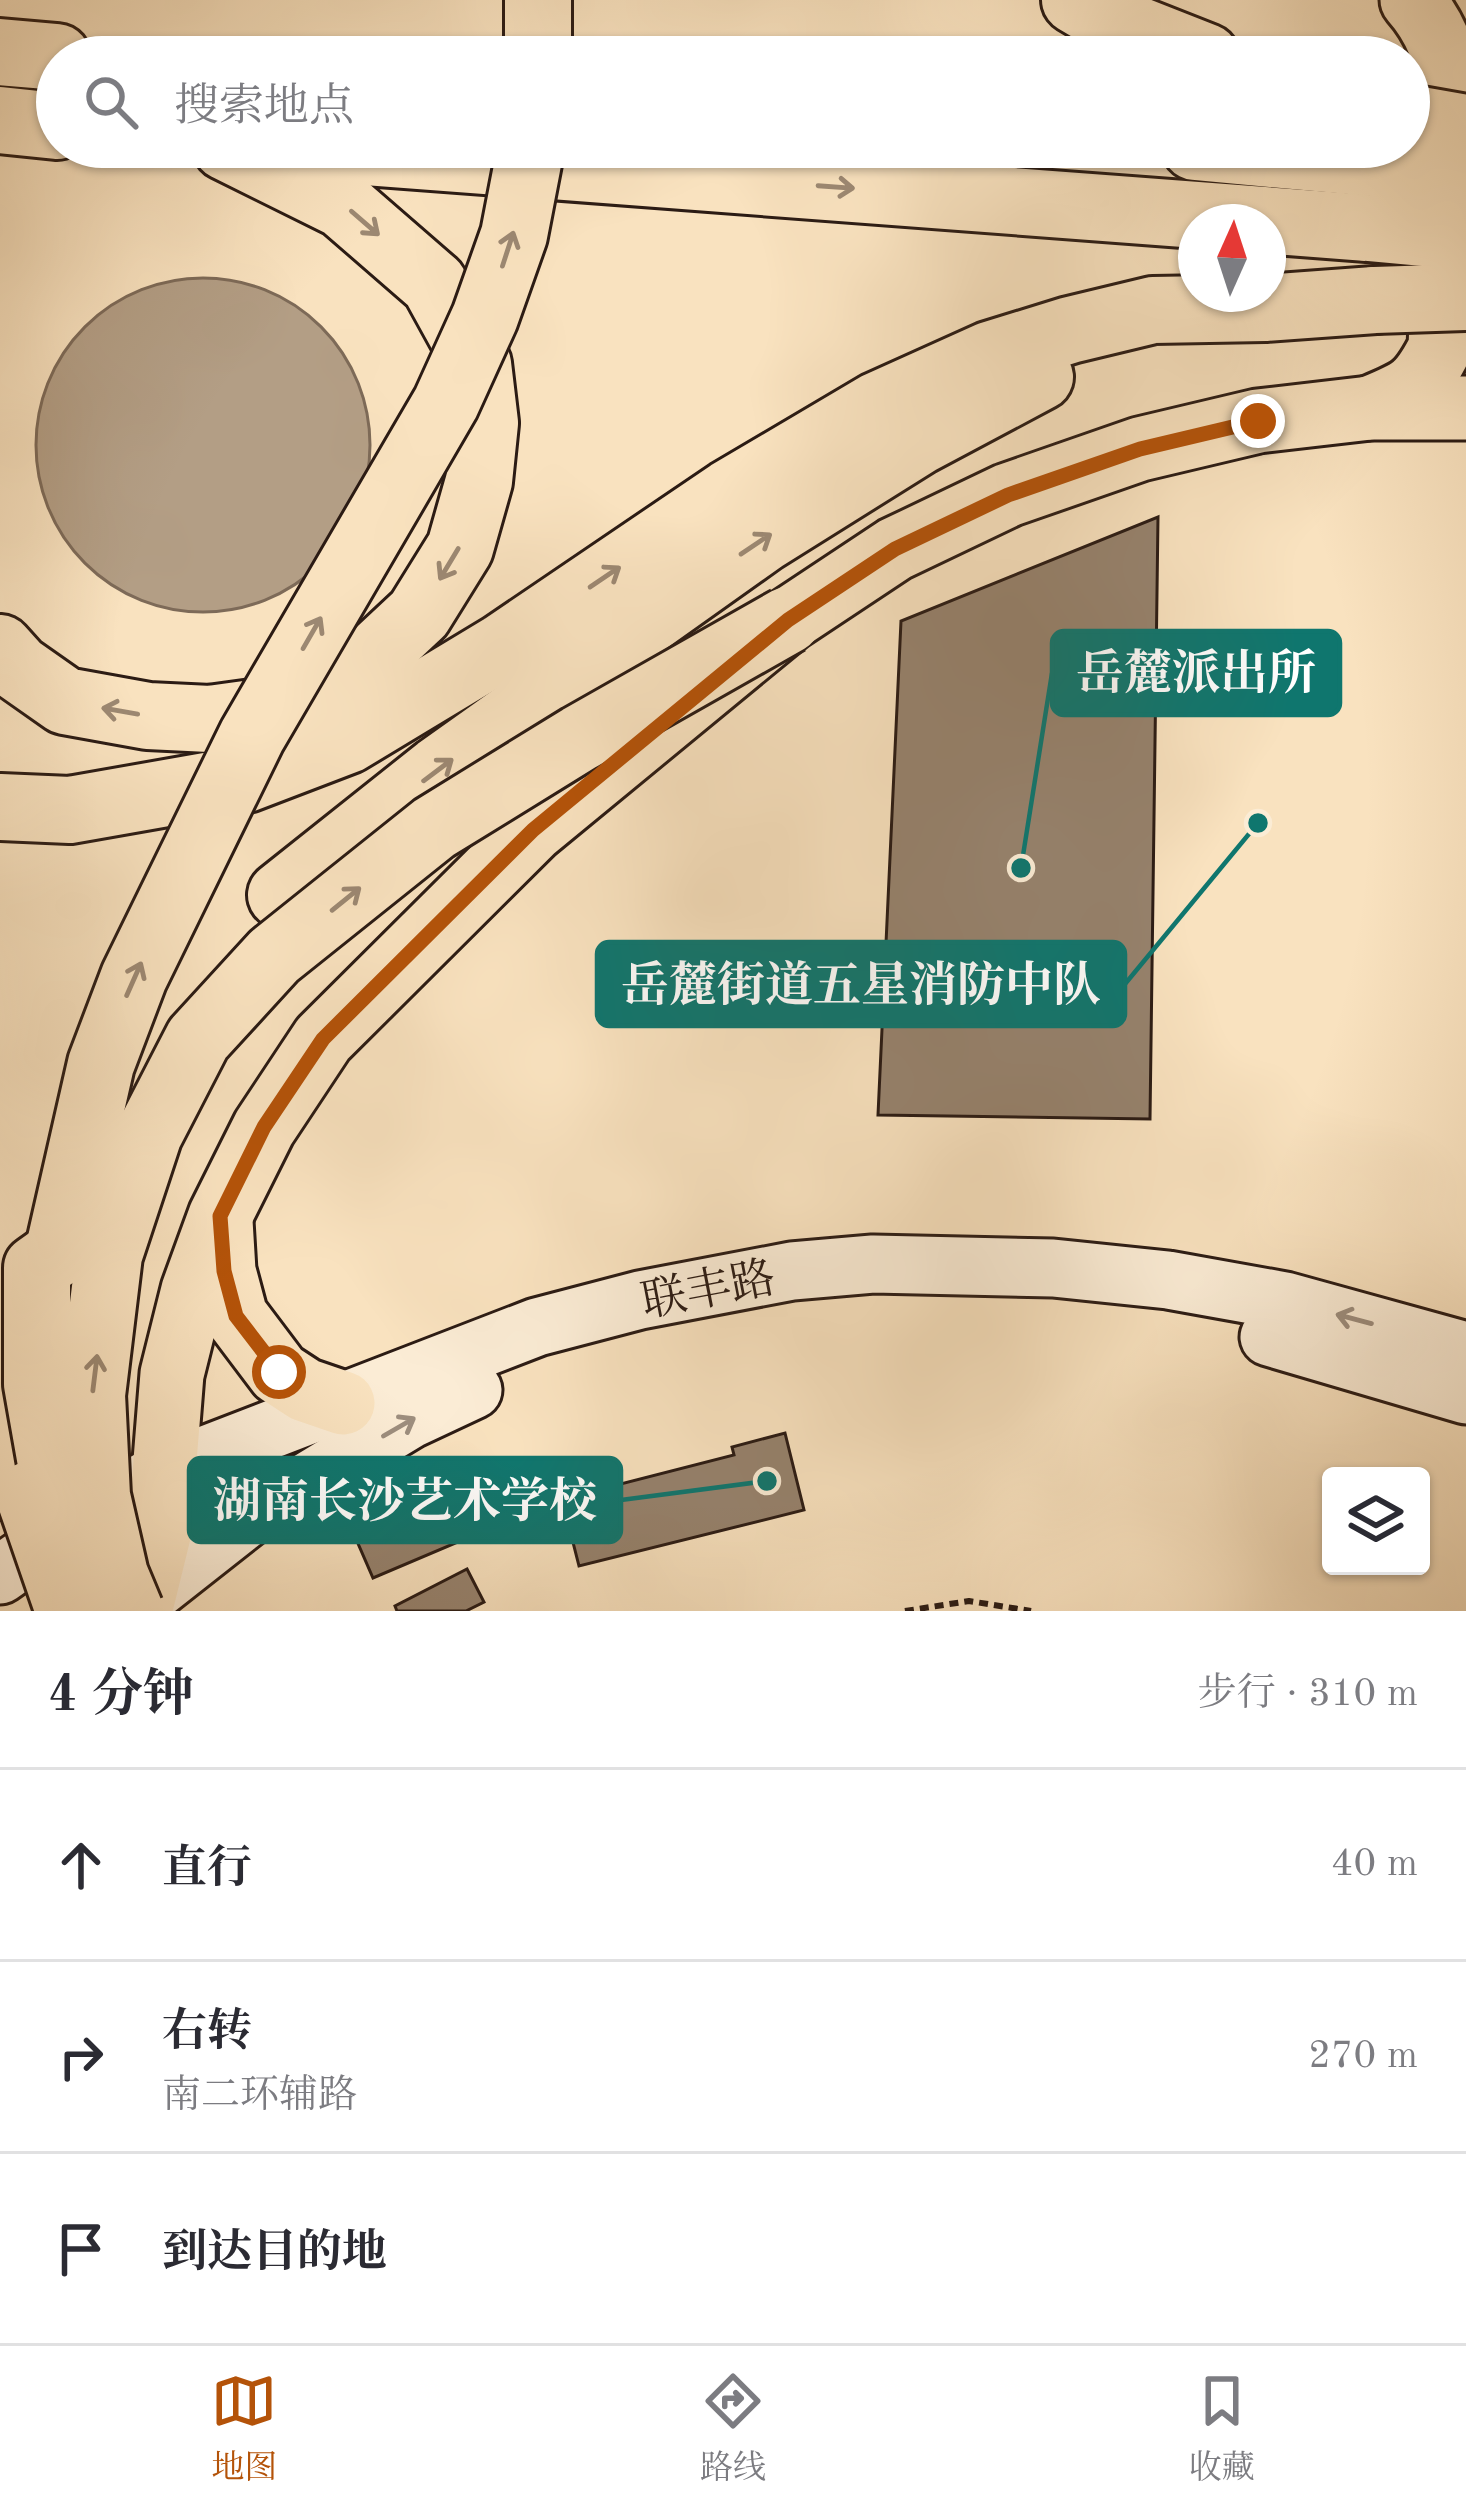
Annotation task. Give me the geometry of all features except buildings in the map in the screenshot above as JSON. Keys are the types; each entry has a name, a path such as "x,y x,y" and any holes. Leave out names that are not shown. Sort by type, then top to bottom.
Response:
{"highway":[{"path":"538,0 538,36"},
{"path":"1075,0 1153,36"},
{"path":"0,52 36,55"},
{"path":"0,120 36,124"},
{"path":"1430,134 1466,128"},
{"path":"1430,157 1466,172"},
{"path":"0,648 18,668 65,701 148,716 210,719 282,709 358,671 419,614 460,548 479,481 484,423 478,364 434,284 344,205 269,168"},
{"path":"58,1253 101,1064 134,977 252,736 446,403 485,317 514,235 527,168"},
{"path":"577,168 1466,237"},
{"path":"0,807 70,810 247,779 348,740 502,647 729,493 878,405 989,355 1070,330 1265,308 1466,296"},
{"path":"125,1608 65,1515 50,1458 37,1384 37,1268 58,1253 135,1076 202,980 280,895 438,770 763,539 918,442 1027,382 1152,322"},
{"path":"125,1608 97,1496 92,1395 109,1255 149,1134 198,1039 274,956 434,828 580,738 788,620"},
{"path":"0,1410 69,1611"}],"main road":[{"path":"1370,407 1403,394 1425,376 1439,348 1449,67 1436,35 1412,0"},
{"path":"0,1546 142,1450 160,1417 193,1290 220,1216 264,1127 323,1039 533,830 788,620 895,549 1008,495 1140,449 1258,421 1370,407 1466,408"},
{"path":"220,1216 224,1271 236,1316 279,1372 304,1390 343,1403"},
{"name":"联丰路","path":"0,1575 86,1515 164,1472 537,1327 792,1271 873,1264 1053,1268 1168,1280 1285,1301 1466,1352"},
{"name":"联丰路","path":"125,1608 248,1518 409,1420 574,1350 695,1321 798,1305 900,1298 1054,1300 1274,1338 1466,1395"},
{"path":"125,1608 159,1535 172,1374"}],"path":[{"path":"905,1611 969,1601 1031,1611"}],"shaded area":[{"path":"203,278 236,281 267,291 296,306 321,327 342,352 357,381 367,412 367,478 357,509 342,538 321,563 296,584 267,599 236,609 203,612 170,609 139,599 110,584 85,563 64,538 49,509 39,478 36,445 39,412 49,381 64,352 85,327 110,306 139,291 170,281"}],"place":[{"name":"岳麓街道五星消防中队","path":"1258,823"},
{"name":"岳麓派出所","path":"1021,868"},
{"name":"湖南长沙艺术学校","path":"767,1481"}],"route":[{"path":"279,1372 236,1316 224,1271 220,1216 264,1127 323,1039 533,830 788,620 895,549 1008,495 1140,449 1258,421"}]}
